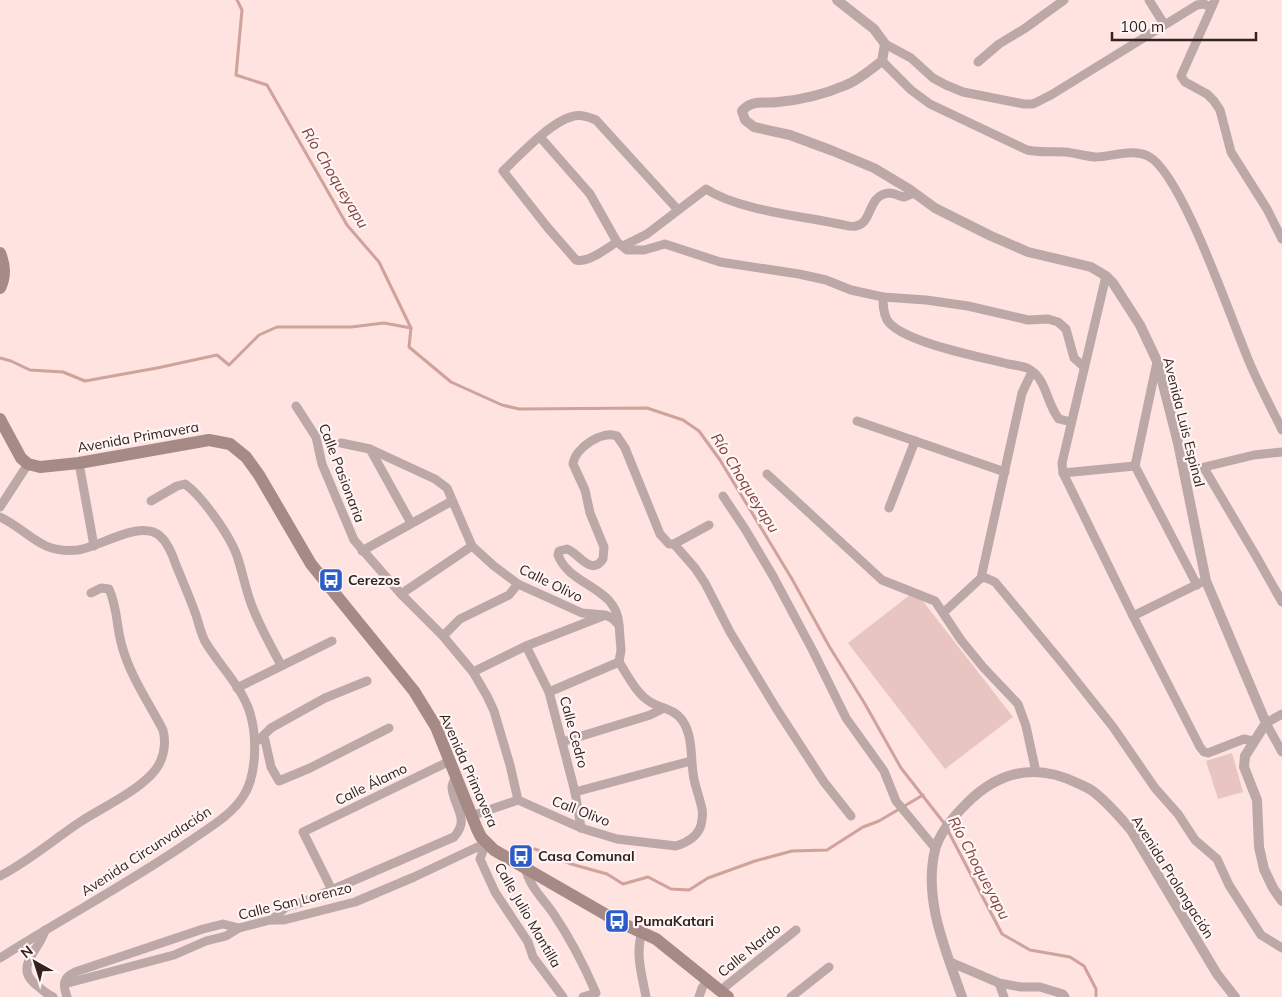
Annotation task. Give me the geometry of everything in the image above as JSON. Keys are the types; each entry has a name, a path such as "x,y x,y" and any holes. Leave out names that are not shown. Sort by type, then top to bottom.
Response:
{"main road":[{"path":"0,253 4,264 4,274 0,288"},
{"path":"0,420 21,458 28,464"},
{"name":"Avenida Primavera","path":"28,464 47,468 209,440 230,444 246,456 311,564 414,691 436,727 471,816 486,843 494,850 617,921 656,938 724,994"}],"street":[{"path":"837,0 874,29 885,44 911,58 933,78 963,92 1024,104 1033,104 1051,95 1197,5 1213,3"},
{"path":"978,62 999,44 1024,29 1064,0"},
{"path":"1149,0 1164,24"},
{"path":"1213,3 1181,76 1185,82 1207,94 1220,110 1231,152 1267,209 1282,239"},
{"path":"885,44 882,61 911,90 930,104 1022,148 1042,153 1065,152 1095,156 1136,153 1148,156 1155,161 1181,198 1232,315 1251,366 1282,430"},
{"name":"Avenida Luis Espinal","path":"882,61 847,85 804,97 777,102 756,102 749,104 742,111 742,115 754,127 790,135 874,168 914,192 935,208 1028,252 1091,267 1106,276 1113,283 1140,324 1157,361 1184,472 1201,583 1266,723"},
{"path":"678,210 596,120 588,116 575,116 561,121 503,171 548,228 576,260 580,261 647,234 706,189 737,203 856,226 865,220 874,200 880,196 890,193 904,197 914,192"},
{"path":"540,138 590,194 620,244 627,250 637,250 665,244 720,262 808,276 840,284 851,290 883,297 926,300 968,306 1028,320 1048,319 1058,322 1066,329 1074,358 1084,367"},
{"path":"1106,276 1062,463 1064,472 1133,616 1200,747 1204,752 1213,752 1244,739 1253,741"},
{"path":"883,297 884,313 888,321 902,333 944,348 1027,368 1044,385 1055,415 1059,419 1071,422"},
{"path":"1133,616 1201,583 1135,466 1157,361"},
{"path":"942,613 981,578 1022,392 1032,372"},
{"name":"Calle Pasionaria","path":"296,406 316,437 322,464 354,540 401,594 443,636 473,672 487,696 494,711 518,800"},
{"path":"857,421 1005,472"},
{"path":"576,792 691,761 691,747 684,724 672,710 652,703 640,694 619,662 621,650 619,625 617,611 611,601 577,577 564,565 558,555 559,551 567,548 574,551 585,564 592,566 596,566 603,559 604,547 590,514 585,490 573,464 574,459 578,453 596,439 608,434 617,436 625,448 660,534 669,544 674,544 708,525"},
{"path":"889,508 915,441"},
{"name":"Calle Olivo","path":"341,443 370,449 435,479 447,488 472,546 494,566 518,584 582,613 605,615 612,618 619,625"},
{"path":"370,449 412,523"},
{"path":"1184,472 1254,455 1282,452"},
{"path":"79,463 94,546"},
{"path":"0,507 28,464"},
{"path":"1064,472 1135,466"},
{"path":"1204,468 1282,602"},
{"path":"767,474 882,580 935,601 983,666 1018,704 1026,726 1036,772"},
{"path":"151,501 177,486 185,484 201,500 219,523 238,556 252,605 281,665"},
{"path":"723,496 773,576 846,718 884,771 896,801 938,844"},
{"path":"362,551 452,500"},
{"name":"Avenida Circunvalación","path":"0,517 9,521 36,542 49,548 60,550 78,550 94,546 138,530 150,531 160,536 170,550 205,641 237,688 250,713 258,740 251,780 244,795 228,814 168,856 46,930 28,960 26,968 30,980 53,997"},
{"path":"674,544 695,568 705,583 730,632 771,699 824,782 851,816"},
{"path":"401,594 472,546"},
{"path":"981,578 995,582 1063,664 1112,727 1155,788 1178,814 1194,840 1217,859 1229,885 1262,935 1282,948"},
{"path":"443,636 460,619 509,595 518,584"},
{"path":"0,876 32,858 78,824 137,786 151,775 161,761 166,741 164,730 121,645 114,600 109,589 101,588 91,593"},
{"path":"473,672 526,646 605,615"},
{"path":"237,688 332,641"},
{"name":"Calle Cedro","path":"526,646 549,692 576,792 581,828"},
{"path":"549,692 619,662"},
{"path":"258,740 271,728 325,698 367,682"},
{"path":"562,742 650,715 664,708"},
{"path":"1281,896 1264,869 1260,847 1257,800 1244,767 1244,756 1266,723 1282,714"},
{"path":"1266,723 1282,752"},
{"path":"258,740 264,740 271,767 279,781 310,768 389,728"},
{"name":"Calle Álamo","path":"332,890 303,832 450,761"},
{"name":"Call Olivo","path":"518,800 581,828 617,839 676,846 685,843 700,828 702,809 691,761"},
{"name":"Avenida Prolongación","path":"962,997 937,920 932,896 932,878 938,844 952,818 974,796 997,780 1017,773 1036,772 1061,775 1093,791 1131,830 1217,974 1235,997"},
{"path":"272,920 286,907 332,890 454,837 460,831 462,822 452,786 456,776"},
{"path":"471,816 518,800"},
{"name":"Calle San Lorenzo","path":"66,981 68,983 174,955 206,941 226,936 239,928 272,920 284,920 354,902 414,877 486,843"},
{"name":"Calle Julio Mantilla","path":"486,843 480,859 495,892 528,942 534,958 563,997"},
{"path":"525,867 528,880 558,920 574,947 596,992 583,997"},
{"path":"66,997 63,987 66,978 75,972 203,929 223,924 239,928"},
{"path":"0,958 46,930"},
{"name":"Calle Nardo","path":"724,994 726,986 796,930"},
{"path":"642,932 638,943 638,955 646,997"},
{"path":"950,962 999,984 1040,987 1062,994 1065,997"},
{"path":"791,997 829,967"},
{"path":"699,997 707,981"},
{"path":"999,984 1004,997"}],"shaded area":[{"path":"915,591 1013,717 945,769 848,643"},
{"path":"1232,753 1243,792 1218,799 1206,761"}],"waterway":[{"name":"Río Choqueyapu","path":"237,0 242,10 236,75 267,85 347,225 379,262 411,328 409,347 451,382 502,405 519,409 647,408 683,420 699,431 720,460 792,579 901,768 944,823 1002,934 1030,950 1070,957 1084,966 1096,989 1096,997"},
{"path":"0,358 30,370 63,372 85,381 217,355 229,365 259,335 277,327 351,327 384,323 411,328"},
{"path":"535,849 571,864 607,874 623,884 648,877 671,889 689,890 708,878 755,861 792,851 827,850 863,827 879,821 923,795"}],"place":[{"name":"Cerezos","path":"331,580"},
{"name":"Casa Comunal","path":"521,856"},
{"name":"PumaKatari","path":"617,921"}]}
